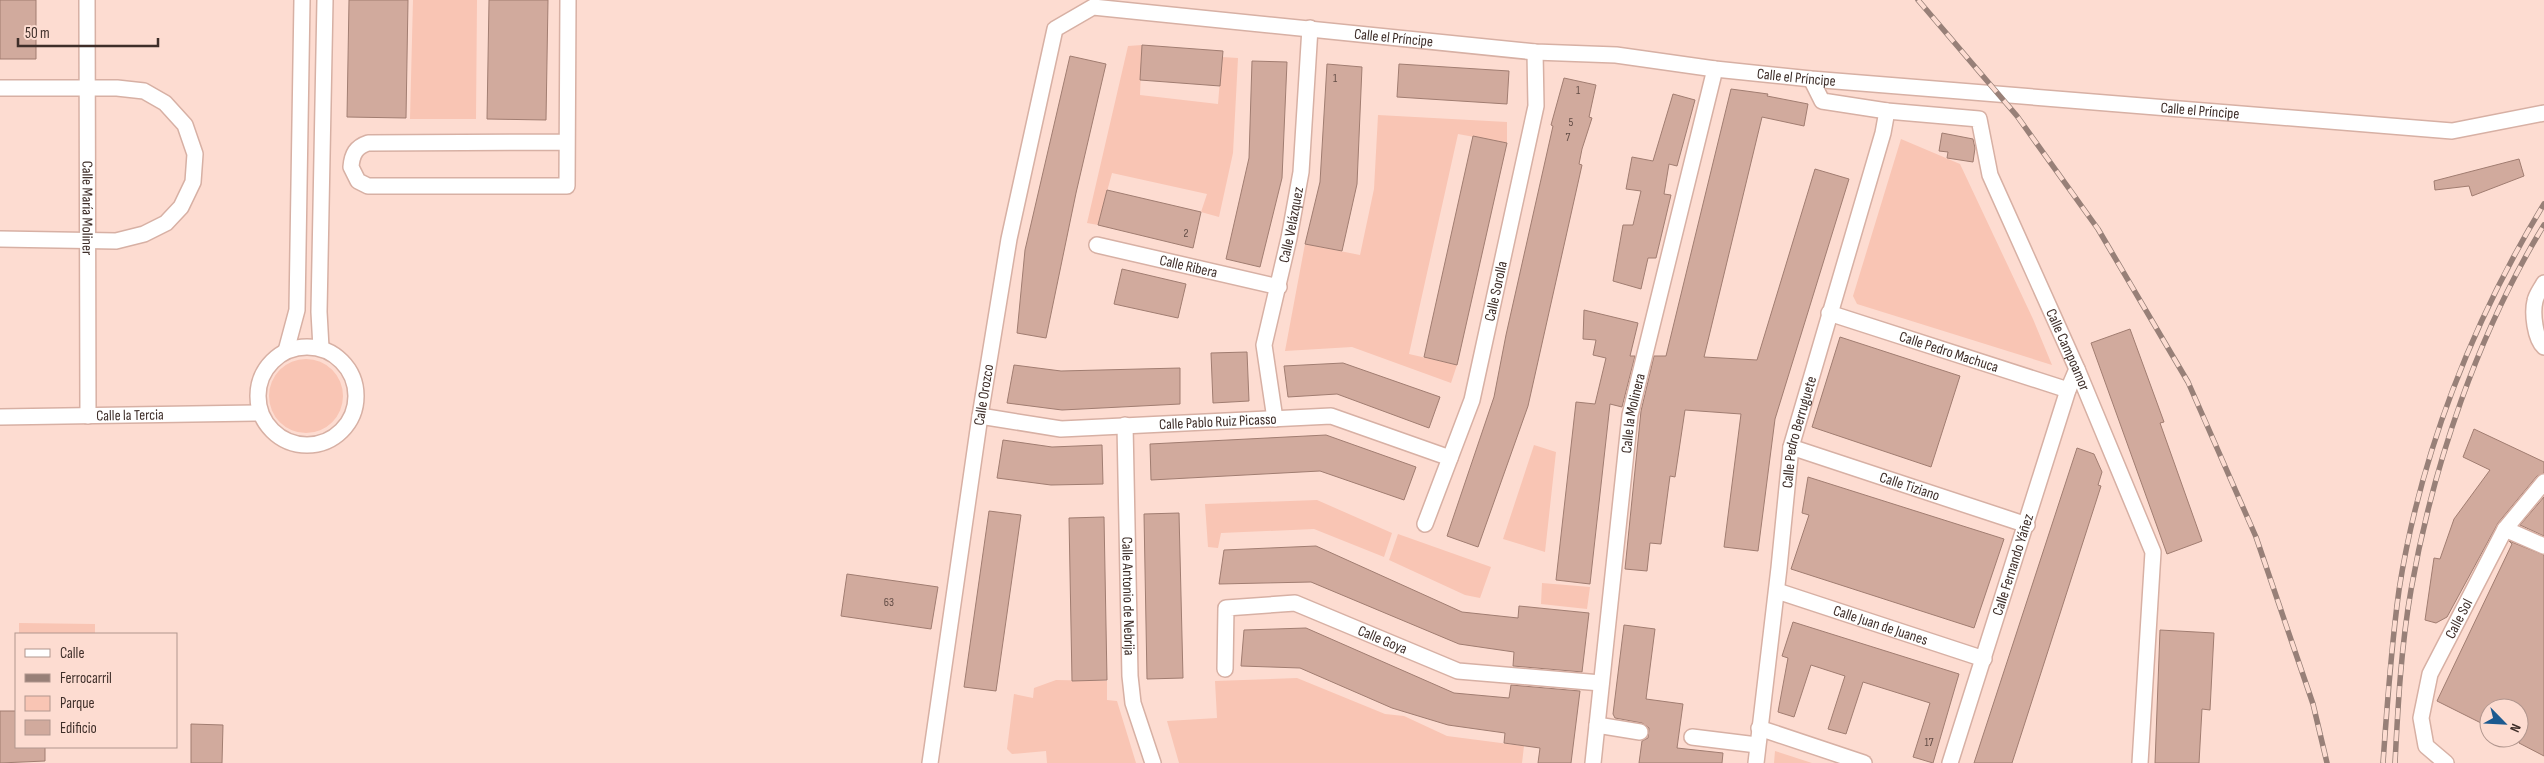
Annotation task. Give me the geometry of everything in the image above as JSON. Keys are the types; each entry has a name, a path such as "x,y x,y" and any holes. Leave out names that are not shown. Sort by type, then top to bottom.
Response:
{"street":[{"name":"Calle María Moliner","path":"87,0 88,416"},
{"path":"286,350 297,310 302,0"},
{"path":"321,348 319,302 325,0"},
{"path":"567,142 368,143 358,148 354,153 350,167 358,181 368,186 567,186 568,0"},
{"name":"Calle el Príncipe","path":"1055,29 1093,7 1535,52 1616,55 1715,69 1811,79 2452,131 2544,113"},
{"name":"Calle Velázquez","path":"1275,419 1264,346 1279,287 1301,172 1310,28"},
{"name":"Calle Orozco","path":"930,763 980,416 1009,239 1055,29"},
{"name":"Calle Sorolla","path":"1425,524 1472,400 1536,106 1535,52"},
{"name":"Calle la Molinera","path":"1593,763 1630,415 1715,69"},
{"name":"Calle Campoamor","path":"1811,79 1822,101 1887,111 1979,119 1990,176 2078,369 2153,552 2140,763"},
{"path":"0,88 87,88 144,91 165,103 185,124 195,154 192,182 181,207 166,223 144,234 116,241 0,239"},
{"name":"Calle Pedro Berruguete","path":"1756,763 1777,591 1791,447 1883,133 1887,111"},
{"name":"Calle Ribera","path":"1097,245 1279,287"},
{"path":"2544,283 2535,301 2534,321 2541,344 2544,347"},
{"name":"Calle Pedro Machuca","path":"1829,313 2068,390"},
{"path":"303,346 321,348 334,354 345,363 353,376 356,390 356,405 351,419 342,431 331,439 303,446 289,442 277,435 267,425 260,413 258,401 261,377 276,357 286,350 303,346"},
{"name":"Calle Fernando Yáñez","path":"1950,763 2068,390 2078,369"},
{"name":"Calle la Tercia","path":"0,417 260,413"},
{"name":"Calle Pablo Ruiz Picasso","path":"980,416 1061,429 1331,416 1450,458"},
{"name":"Calle Antonio de Nebrija","path":"1125,426 1130,676 1133,704 1153,763"},
{"name":"Calle Tiziano","path":"1791,447 2027,524"},
{"name":"Calle Sol","path":"2446,763 2426,746 2421,718 2430,674 2505,529 2544,482"},
{"path":"2505,529 2544,546"},
{"name":"Calle Juan de Juanes","path":"1777,591 1984,659"},
{"name":"Calle Goya","path":"1225,669 1226,608 1295,604 1458,671 1601,683"},
{"path":"1597,726 1640,732"},
{"path":"1759,728 1864,763"},
{"path":"1692,737 1757,745"}],"green space":[{"path":"413,0 477,0 476,119 410,119"},
{"path":"1142,45 1140,95 1218,104 1222,57 1238,58 1233,153 1219,217 1201,212 1207,194 1112,173 1098,225 1087,223 1128,46"},
{"path":"1378,115 1507,122 1507,143 1458,134 1409,354 1457,365 1451,383 1352,347 1285,351 1305,244 1360,255 1374,189"},
{"path":"1901,139 1960,164 2033,319 2052,365 1857,304 1853,296"},
{"path":"306,359 327,365 337,375 343,396 337,417 327,427 306,433 285,427 275,417 269,396 275,375 285,365"},
{"path":"1534,445 1556,452 1545,552 1503,539"},
{"path":"1317,500 1392,533 1384,557 1314,529 1221,533 1218,548 1208,547 1205,504"},
{"path":"1398,534 1491,567 1480,598 1465,595 1389,560"},
{"path":"1542,583 1590,587 1587,609 1541,604"},
{"path":"19,623 95,624 95,633 19,633"},
{"path":"1297,678 1385,714 1404,716 1447,736 1524,746 1522,763 1179,763 1167,721 1217,718 1215,681"},
{"path":"1056,680 1107,681 1107,700 1117,701 1136,763 1047,763 1046,751 1012,754 1007,749 1014,694 1033,698 1034,688"},
{"path":"1775,751 1812,763 1774,763"}],"building":[{"path":"0,0 36,0 36,59 0,59"},
{"path":"349,0 408,0 406,118 347,117"},
{"path":"489,0 548,0 546,120 487,119"},
{"path":"1142,45 1223,51 1220,86 1140,80"},
{"path":"1070,56 1106,64 1076,193 1046,338 1017,333 1025,250"},
{"path":"1252,61 1287,62 1282,178 1260,267 1226,259 1249,158"},
{"path":"1327,64 1362,67 1357,184 1342,251 1305,244 1320,182"},
{"path":"1399,64 1509,71 1507,104 1397,97"},
{"path":"1564,78 1596,85 1589,117 1592,118 1582,149 1579,164 1582,165 1528,406 1478,547 1447,536 1494,397 1553,126 1551,125"},
{"path":"1731,89 1768,94 1767,96 1808,104 1804,126 1762,117 1704,357 1757,360 1815,169 1849,179 1775,419 1758,551 1724,547 1741,414 1685,410 1675,477 1670,476 1661,544 1650,543 1647,571 1625,569 1641,411 1654,356 1666,356"},
{"path":"1673,94 1695,100 1677,166 1669,164 1664,194 1671,195 1656,258 1648,258 1641,289 1613,281 1623,225 1633,225 1641,191 1626,189 1632,157 1653,161"},
{"path":"1942,133 1973,139 1975,148 1973,162 1947,158 1948,152 1939,151"},
{"path":"1473,136 1507,143 1457,365 1424,357"},
{"path":"2519,159 2524,176 2472,196 2469,186 2435,190 2434,181"},
{"path":"1107,190 1201,212 1193,248 1098,225"},
{"path":"1122,269 1186,284 1178,318 1114,304"},
{"path":"1584,310 1638,323 1630,356 1635,356 1622,407 1610,404 1590,584 1556,580 1576,402 1595,404 1606,358 1593,355 1596,340 1583,339"},
{"path":"2130,329 2164,422 2160,423 2202,541 2167,554 2091,343"},
{"path":"1840,337 1960,376 1931,467 1812,427"},
{"path":"1247,352 1249,401 1213,403 1211,353"},
{"path":"1343,363 1440,397 1429,428 1337,394 1288,397 1284,366"},
{"path":"1014,365 1061,371 1180,368 1180,404 1062,410 1007,403"},
{"path":"2474,429 2544,462 2544,473 2537,476 2498,523 2447,617 2436,623 2425,620 2434,558 2440,559 2454,519 2490,470 2463,457"},
{"path":"1326,435 1416,467 1404,500 1320,471 1151,480 1150,444"},
{"path":"1003,440 1052,447 1102,445 1103,484 1051,485 997,478"},
{"path":"2077,448 2094,454 2102,472 2098,485 2101,486 2012,763 1974,763"},
{"path":"1808,477 2004,539 1974,628 1791,569 1809,515 1802,513"},
{"path":"2544,497 2544,536 2520,525"},
{"path":"989,511 1021,515 996,691 964,687"},
{"path":"1179,513 1183,678 1147,679 1144,514"},
{"path":"1104,517 1107,680 1072,681 1069,518"},
{"path":"2509,541 2544,555 2544,756 2529,748 2529,698 2479,698 2479,722 2437,701 2512,544"},
{"path":"1316,546 1462,612 1518,618 1519,606 1589,613 1582,672 1513,666 1514,652 1459,644 1311,582 1219,584 1224,550"},
{"path":"847,574 938,587 931,629 841,616"},
{"path":"1793,622 1959,674 1933,763 1913,757 1930,703 1863,682 1846,734 1828,729 1845,676 1811,665 1794,717 1778,712 1788,658 1782,656"},
{"path":"1624,625 1655,629 1646,699 1683,704 1677,748 1723,753 1722,763 1639,763 1642,741 1648,738 1649,728 1642,723 1615,718 1613,714"},
{"path":"1306,628 1454,693 1509,698 1511,685 1580,691 1571,763 1538,763 1540,748 1504,743 1505,733 1448,725 1392,708 1300,668 1241,666 1244,630"},
{"path":"2160,630 2214,633 2210,710 2202,709 2199,763 2155,763"},
{"path":"0,711 15,711 15,748 45,748 45,761 0,763"},
{"path":"191,724 223,725 222,763 191,763"}],"railway":[{"path":"1918,0 2017,116 2098,229 2188,382 2256,537 2313,704 2327,763"},
{"path":"2383,763 2391,655 2399,590 2408,539 2435,439 2472,342 2494,294 2544,204"},
{"path":"2395,763 2400,676 2411,590 2420,543 2445,448 2461,401 2498,310 2544,225"}]}
